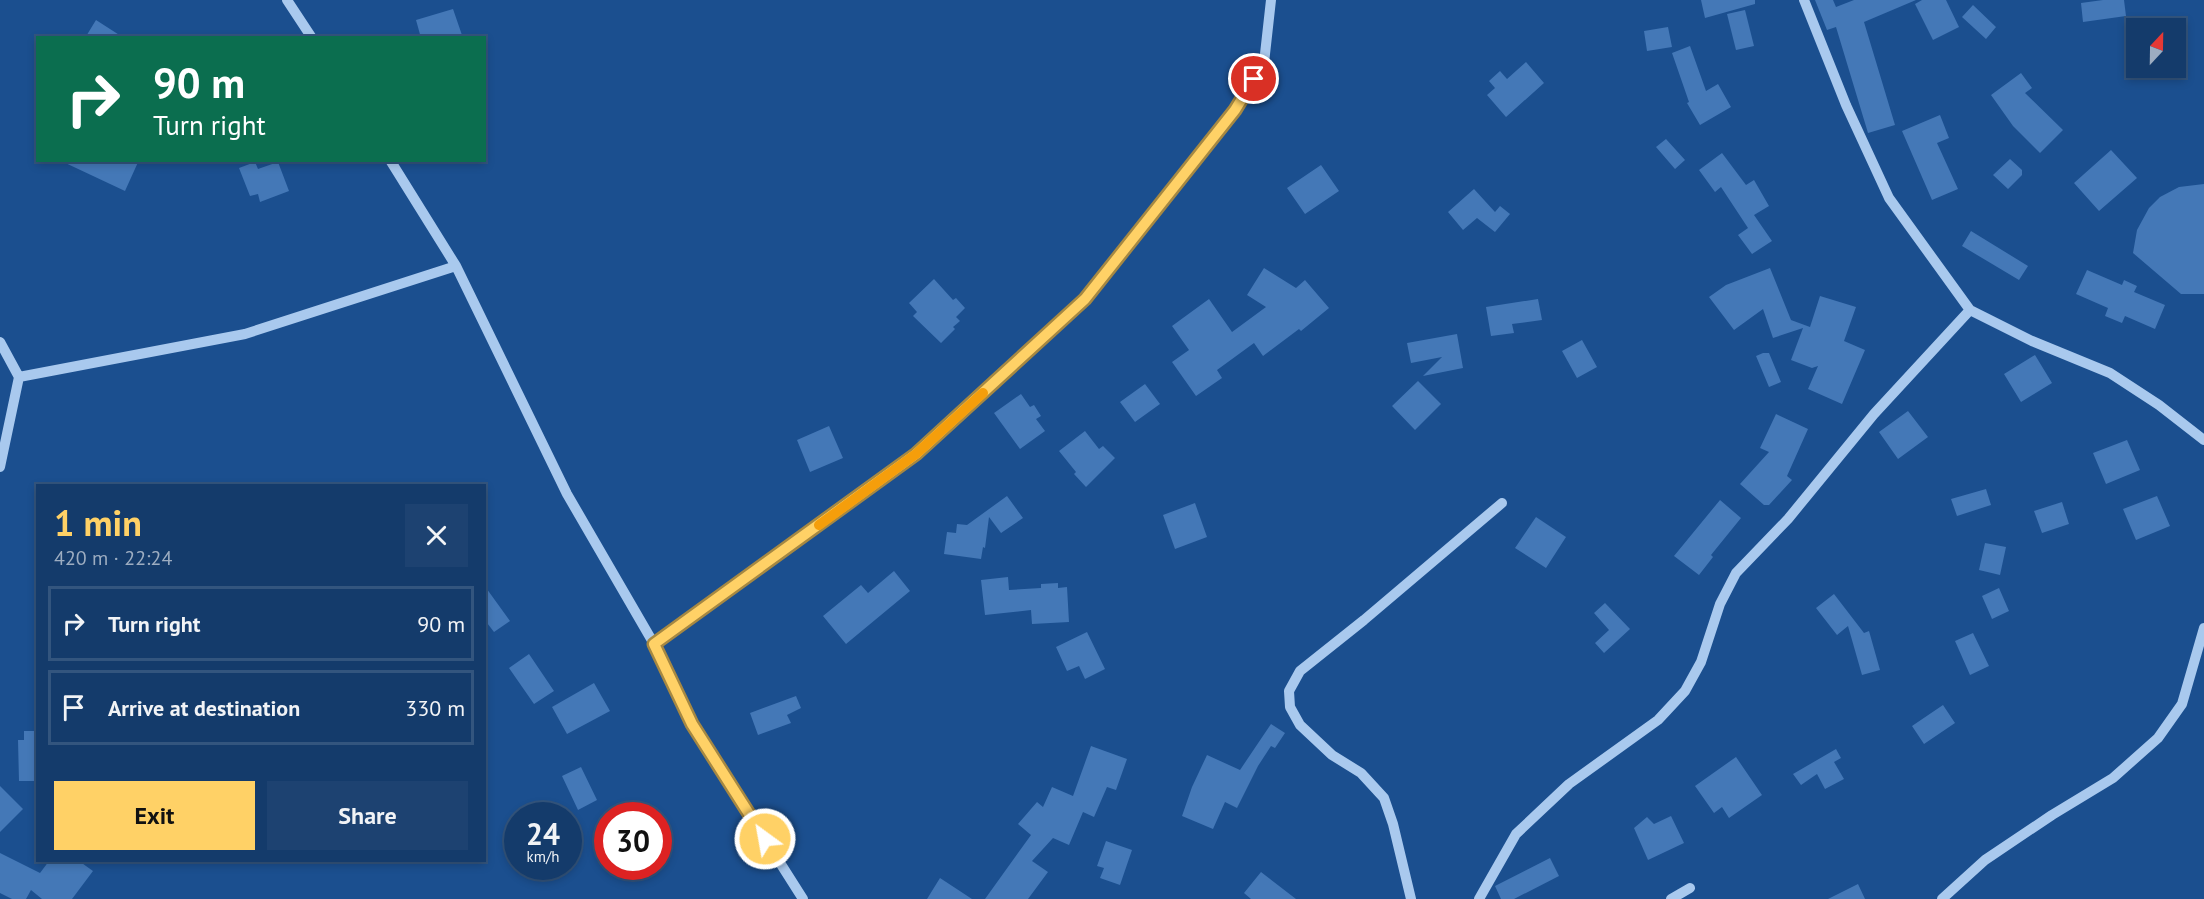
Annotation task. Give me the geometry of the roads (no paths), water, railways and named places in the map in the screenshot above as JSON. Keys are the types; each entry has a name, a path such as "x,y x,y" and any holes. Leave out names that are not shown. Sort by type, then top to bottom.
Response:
{"street":[{"path":"286,0 311,36"},
{"path":"654,644 916,454 1085,299 1235,110 1264,63 1271,0"},
{"path":"1804,0 1846,105 1889,198 1970,310 2032,341 2110,373 2159,405 2204,440"},
{"path":"391,162 456,266 567,494 654,644 692,724 802,899"},
{"path":"19,376 245,334 456,266"},
{"path":"1479,899 1516,834 1569,783 1658,720 1685,691 1701,662 1720,604 1736,573 1788,519 1874,414 1970,310"},
{"path":"0,342 19,376 0,467"},
{"path":"1411,899 1393,824 1384,798 1361,773 1332,755 1300,726 1290,707 1289,691 1300,671 1502,503"},
{"path":"1942,899 1985,861 2052,815 2114,778 2158,738 2182,704 2204,628"},
{"path":"1671,899 1690,888"}]}
